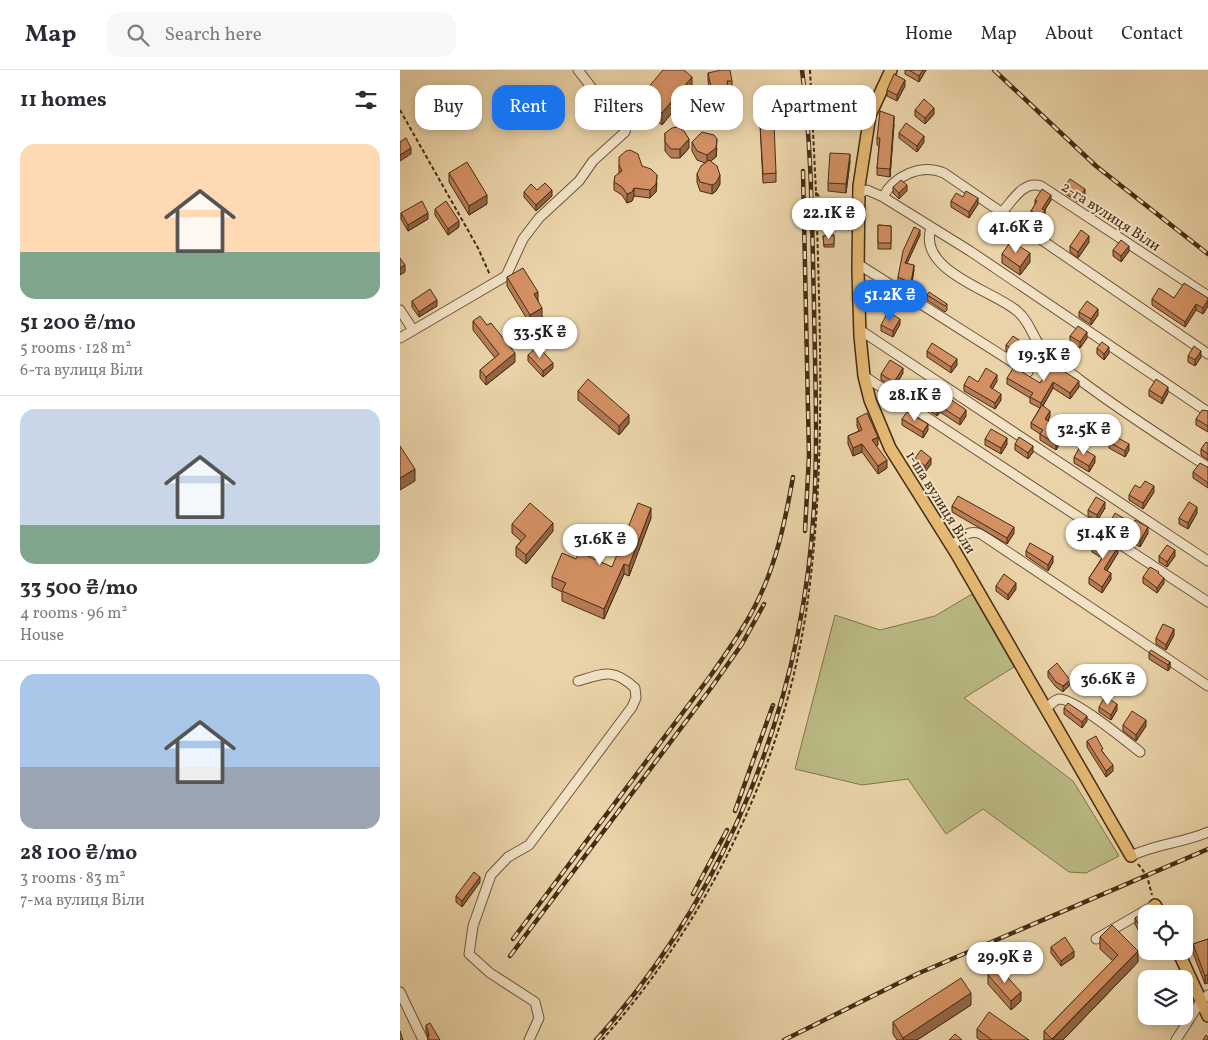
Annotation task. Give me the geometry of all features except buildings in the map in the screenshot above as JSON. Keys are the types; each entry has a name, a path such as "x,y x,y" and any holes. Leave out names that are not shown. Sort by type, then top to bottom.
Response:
{"main road":[{"name":"1-ша вулиця Віли","path":"891,70 870,115 859,193 858,264 860,330 864,376 870,400 890,448 952,546 1131,856"},
{"path":"1183,960 1204,998 1208,1016"}],"street":[{"path":"400,338 506,276 523,239 539,218 578,181 593,161 625,132 626,126 620,117 598,96 578,70"},
{"path":"882,197 886,190 902,177 926,168 936,169 1003,212 1208,354"},
{"name":"2-га вулиця Віли","path":"1003,212 1025,187 1033,184 1041,186 1208,296"},
{"path":"859,193 867,190 882,197 1208,412"},
{"path":"931,228 929,238 933,248 947,269 1017,310 1028,323 1046,354 1110,403 1208,468"},
{"path":"858,264 1028,372"},
{"path":"400,310 413,330"},
{"path":"860,330 1208,561"},
{"path":"864,376 1208,602"},
{"path":"952,546 966,534 971,532 981,534 1208,686"},
{"path":"529,1040 539,1018 535,1002 490,973 469,954 473,926 491,874 508,857 529,845 632,707 636,698 635,688 624,678 608,672 578,680"},
{"path":"1047,708 1054,701 1060,699 1074,703 1140,752"},
{"path":"1131,856 1144,849 1172,844 1208,832"},
{"path":"1096,939 1138,919"},
{"path":"400,992 424,1040"},
{"path":"1176,1040 1204,998"}],"path":[{"path":"602,1040 626,1013 666,958 708,893 736,838 769,756 795,669 808,600 817,510 819,417 816,192 810,70"},
{"path":"400,110 474,240 494,284"},
{"path":"816,192 828,211 858,239"},
{"path":"1131,856 1147,876 1157,905"}],"green space":[{"path":"972,594 1014,667 964,698 1073,781 1119,856 1086,873 1069,872 983,809 946,834 908,779 862,785 795,769 835,615 880,630 935,616"}],"railway":[{"path":"596,1040 643,983 684,922 720,858 750,792 775,723 794,652 807,580 814,507 816,457 811,188 802,70"},
{"path":"994,70 1096,166 1208,254"},
{"path":"803,171 809,456 805,531"},
{"path":"513,939 711,675 745,624 769,575 783,527 793,477"},
{"path":"510,956 711,688 742,644 764,604"},
{"path":"735,811 773,705"},
{"path":"693,894 727,830"},
{"path":"784,1040 917,974 1208,849"}]}
